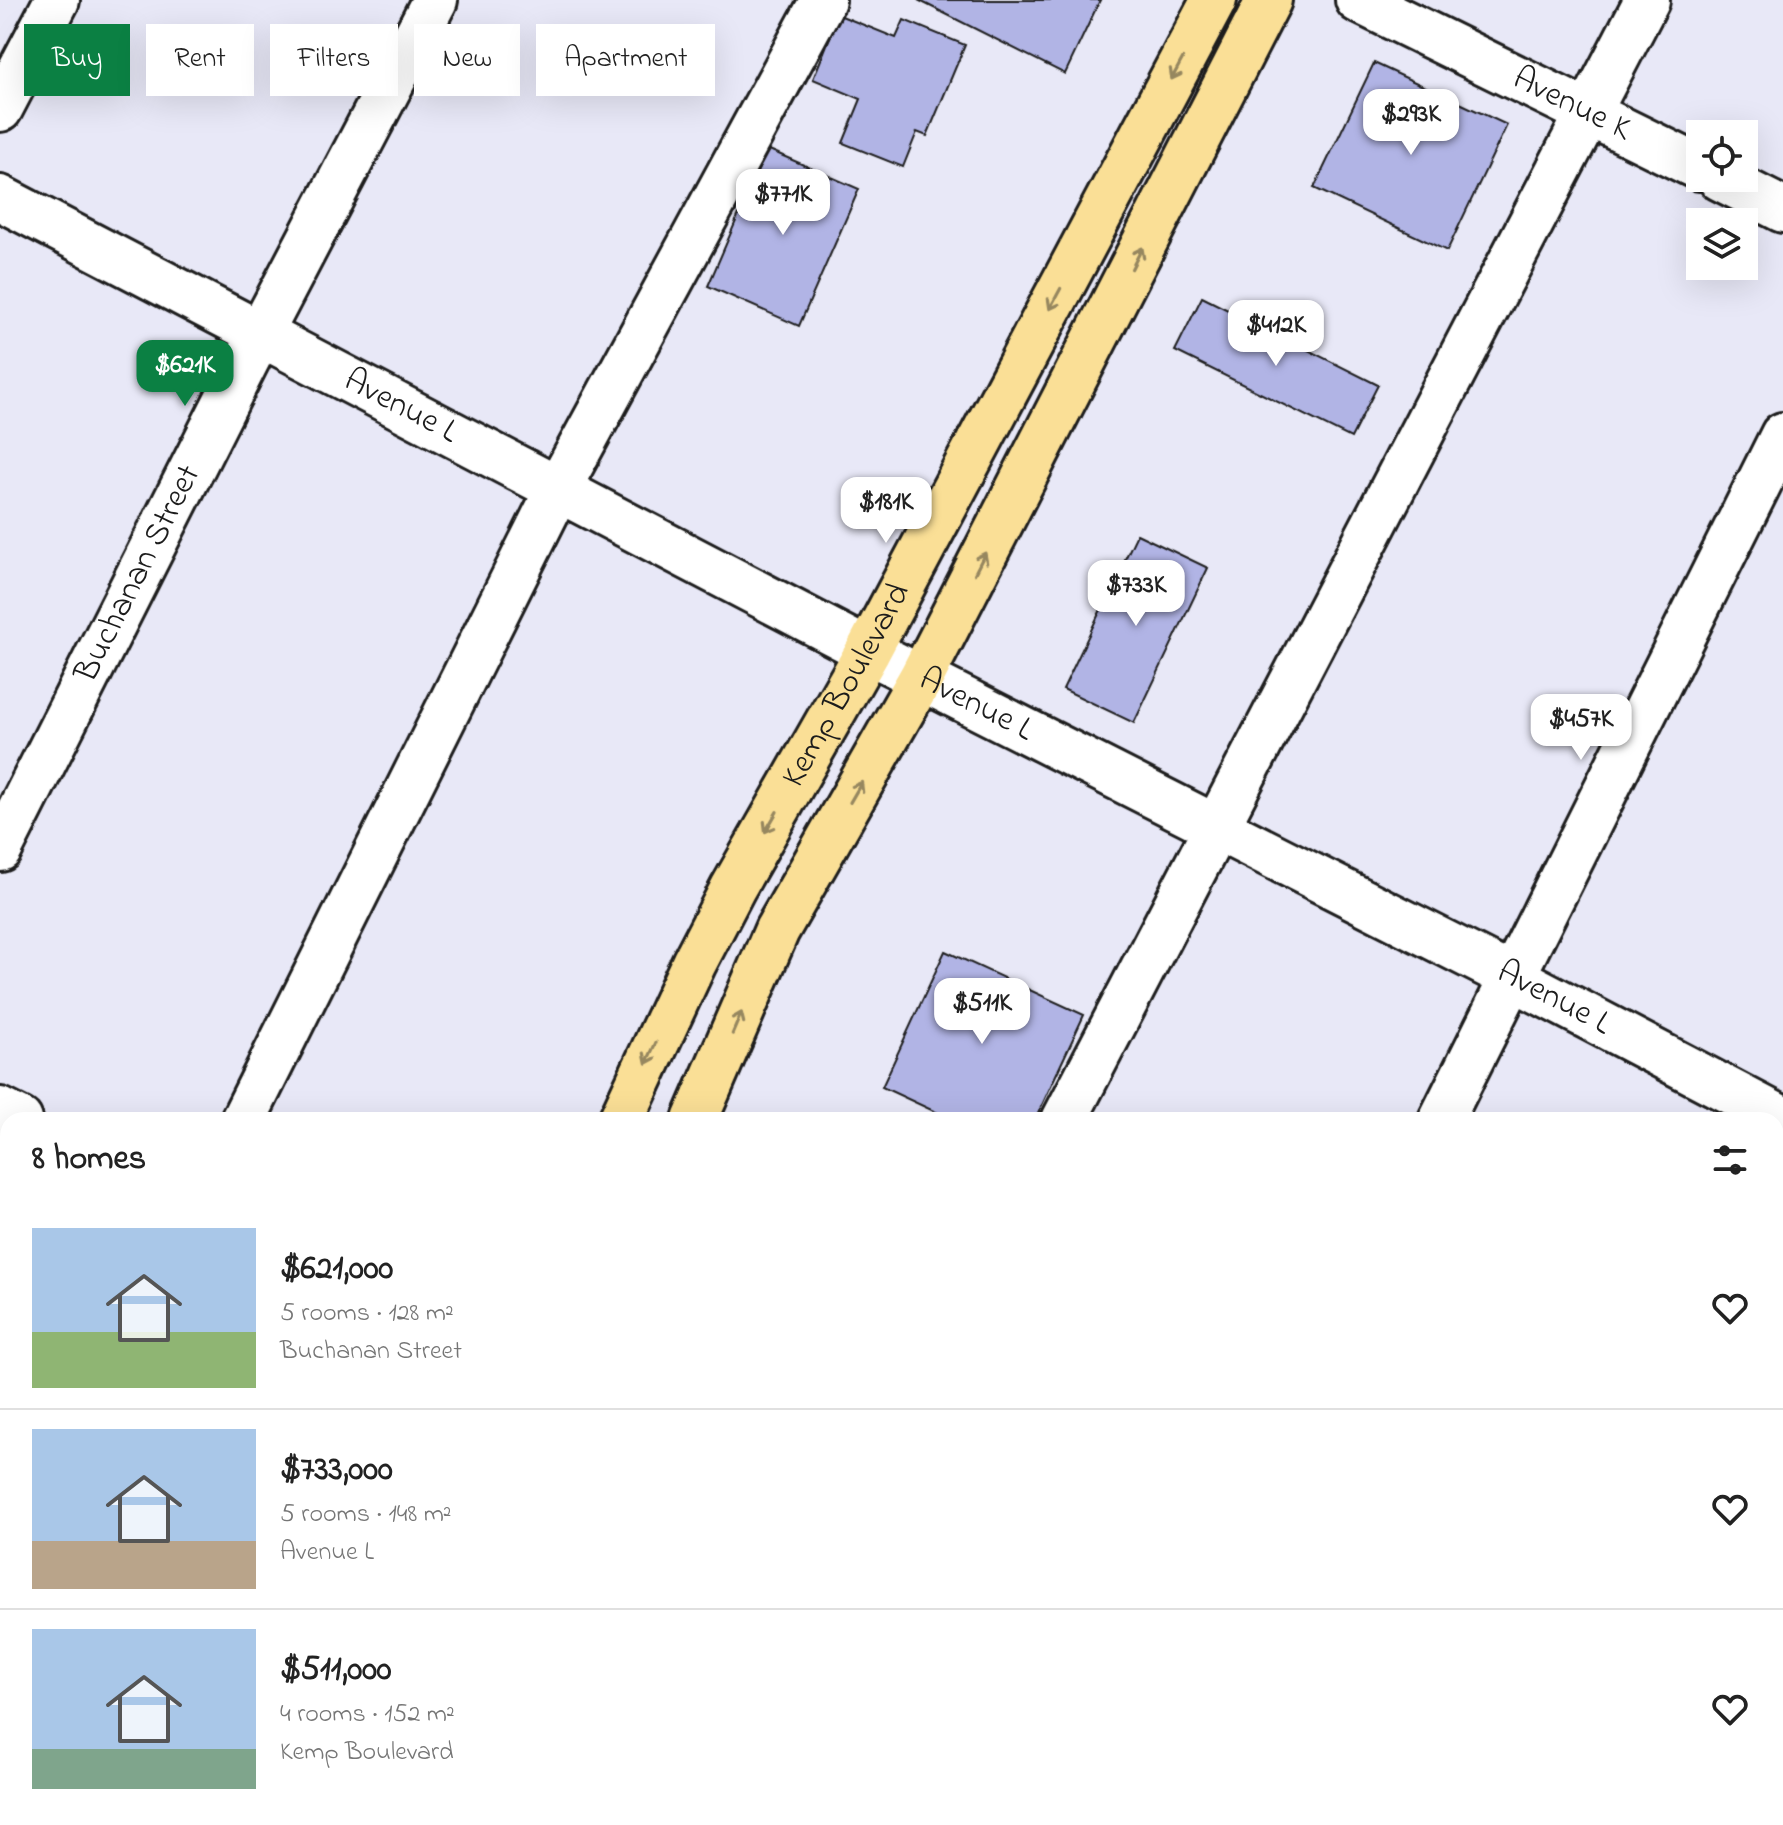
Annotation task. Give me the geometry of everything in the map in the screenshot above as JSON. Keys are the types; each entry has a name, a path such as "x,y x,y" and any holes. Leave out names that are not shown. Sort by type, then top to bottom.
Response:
{"main road":[{"name":"Kemp Boulevard","path":"625,1112 694,963 733,888 868,651 1214,0"},
{"name":"Kemp Boulevard","path":"698,1112 777,930 921,678 1269,0"}],"street":[{"path":"0,109 57,0"},
{"name":"Buchanan Street","path":"0,849 260,334 435,0"},
{"path":"247,1112 558,489 823,0"},
{"name":"Avenue K","path":"1358,0 1686,161"},
{"path":"1068,1112 1647,0"},
{"path":"1748,192 1783,210"},
{"name":"Avenue L","path":"0,198 868,651 1512,977 1770,1112"},
{"path":"1445,1112 1783,435"}],"building":[{"path":"918,0 1100,0 1065,74"},
{"path":"839,15 896,38 904,20 965,45 927,136 917,132 903,167 843,143 861,99 813,79"},
{"path":"1374,63 1507,125 1447,251 1314,188"},
{"path":"767,149 859,189 799,326 708,286"},
{"path":"1202,297 1378,385 1351,438 1175,351"},
{"path":"1137,534 1208,568 1134,723 1063,689"},
{"path":"945,951 1084,1015 1039,1112 936,1112 882,1087"}]}
